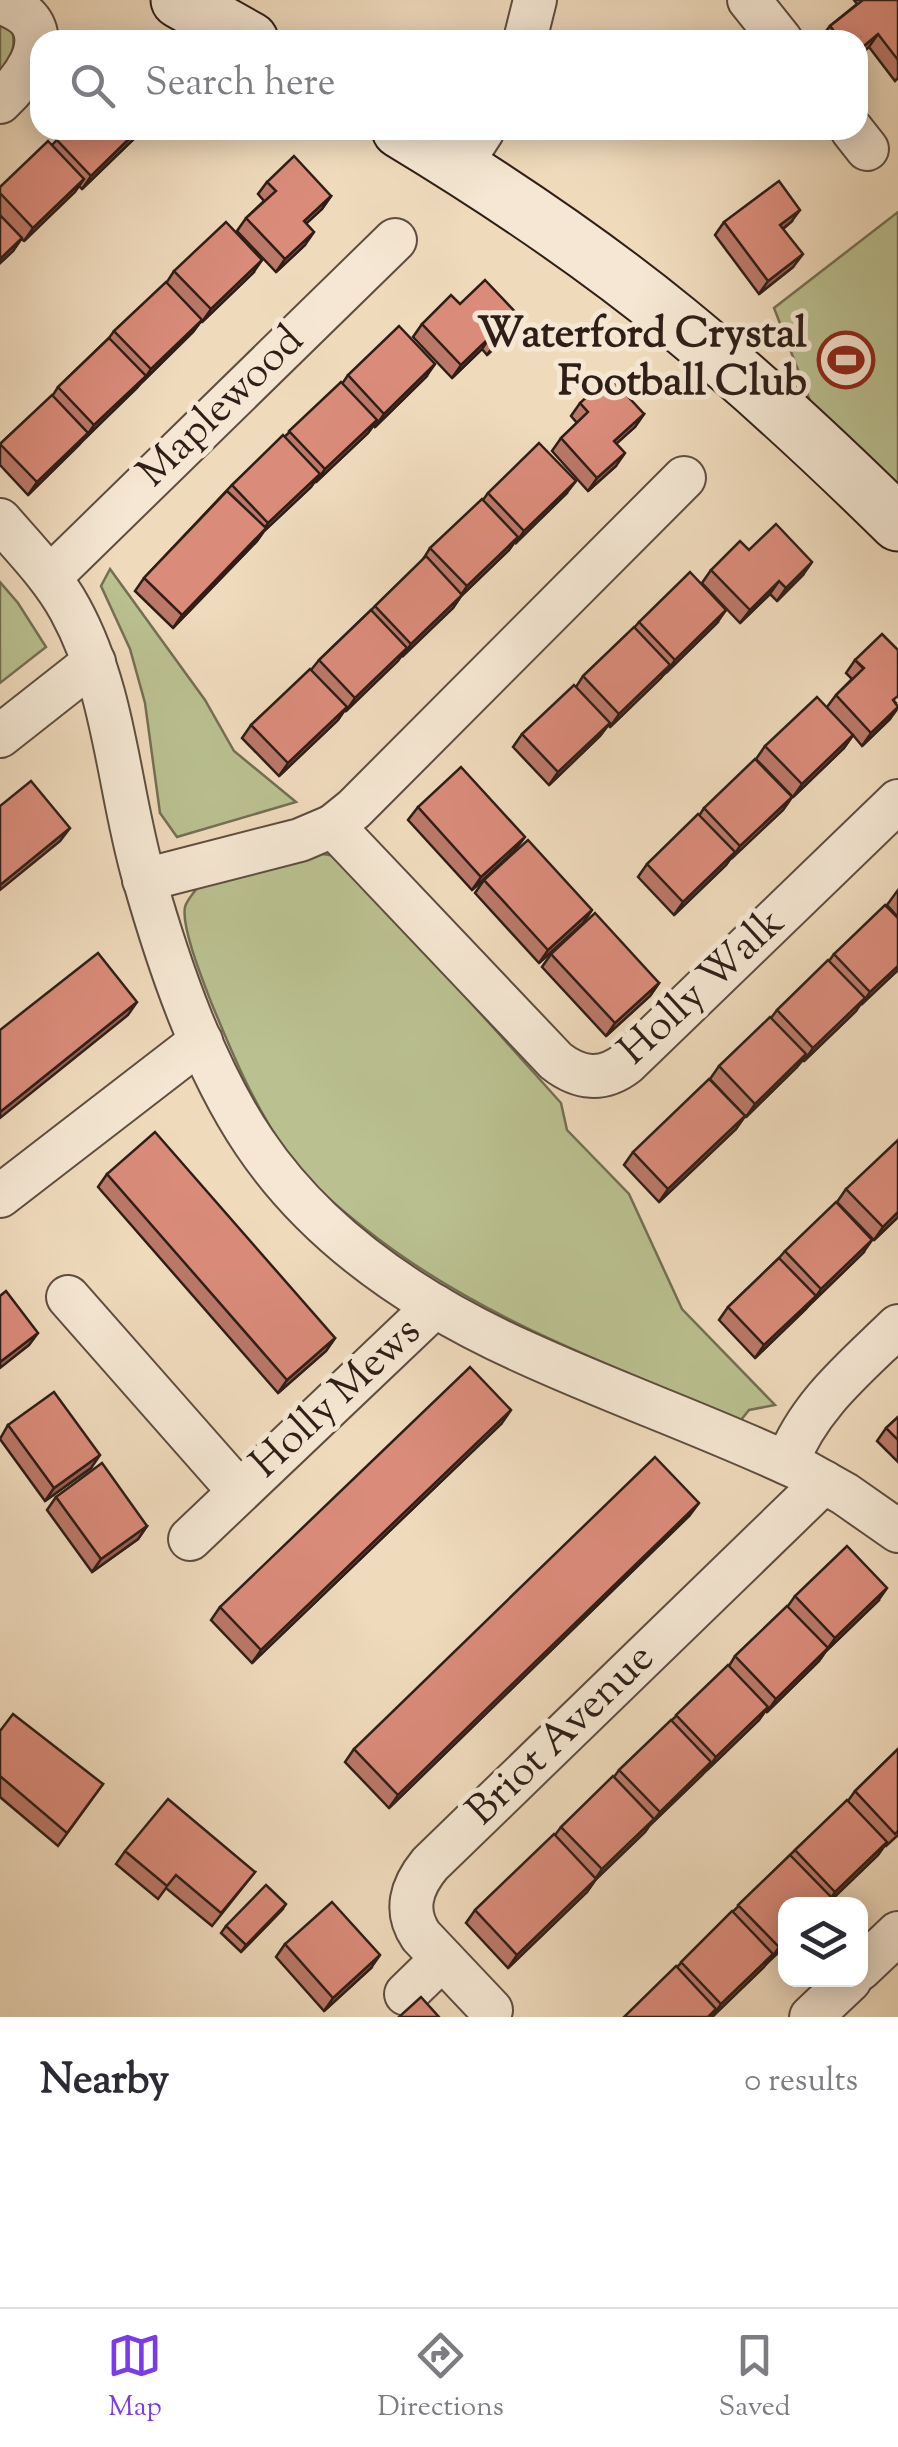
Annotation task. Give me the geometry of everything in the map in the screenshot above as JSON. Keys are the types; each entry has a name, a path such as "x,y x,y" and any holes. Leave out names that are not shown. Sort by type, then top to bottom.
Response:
{"street":[{"path":"179,0 232,30"},
{"path":"528,30 535,0"},
{"path":"749,0 773,30"},
{"path":"0,2 22,13 34,30"},
{"path":"0,102 30,64"},
{"path":"440,140 472,148 604,266 758,391 898,523"},
{"name":"Maplewood","path":"50,578 395,240"},
{"path":"144,880 300,840 334,826 684,478"},
{"path":"0,520 50,578 77,623 94,662 144,880 180,988 201,1041 254,1142 296,1196 348,1246 435,1306 522,1352 806,1472 898,1531"},
{"path":"0,736 94,662"},
{"name":"Holly Walk","path":"334,826 556,1061 571,1071 596,1077 627,1064 898,801"},
{"path":"0,1196 201,1041"},
{"name":"Holly Mews","path":"68,1297 239,1491"},
{"name":"Holly Mews","path":"190,1539 435,1306"},
{"path":"806,1472 797,1437 825,1398 898,1326"},
{"name":"Briot Avenue","path":"491,2010 417,1930 410,1911 414,1887 424,1871 806,1472"},
{"path":"868,1961 898,1933"},
{"path":"406,1994 442,1959"},
{"path":"812,2017 843,1987"}],"green space":[{"path":"0,19 11,25 13,46 0,76"},
{"name":"Waterford Crystal Football Club","path":"898,212 898,500 814,411 774,308"},
{"path":"110,569 205,700 234,751 296,802 177,837 160,813 145,703 130,649 101,586"},
{"path":"0,582 46,647 0,683"},
{"path":"317,853 335,856 349,867 561,1103 567,1130 629,1194 682,1309 775,1405 749,1410 741,1420 501,1315 410,1262 324,1194 295,1163 264,1116 227,1040 194,954 185,907 197,888"}],"building":[{"path":"863,0 898,0 898,60 878,34 868,42 868,30 833,30 830,26"},
{"path":"57,140 128,140 91,176"},
{"path":"48,141 84,179 33,228 0,193 0,187"},
{"path":"294,156 331,196 304,221 314,232 285,259 246,218 276,191 267,182"},
{"path":"779,181 800,210 780,225 803,254 768,281 724,222"},
{"path":"0,215 22,238 0,259"},
{"path":"226,222 262,260 211,309 174,271"},
{"path":"485,280 521,318 496,342 491,336 461,365 422,324 451,295 460,304"},
{"path":"166,282 202,320 151,369 114,331"},
{"path":"399,326 435,364 384,414 348,375"},
{"path":"109,338 146,376 94,425 58,387"},
{"path":"609,376 644,414 614,441 625,453 597,478 561,438 588,412 580,403"},
{"path":"341,382 377,420 325,469 289,431"},
{"path":"52,395 88,433 37,482 0,444"},
{"path":"283,435 320,474 268,523 232,485"},
{"path":"539,443 576,481 524,531 488,493"},
{"path":"227,491 266,528 182,615 144,578"},
{"path":"482,499 518,537 467,586 430,548"},
{"path":"776,524 812,562 786,588 779,581 750,610 711,570 740,541 749,550"},
{"path":"426,556 462,595 411,644 375,606"},
{"path":"690,572 726,610 675,660 639,622"},
{"path":"371,610 407,648 355,698 319,660"},
{"path":"634,627 670,665 619,714 583,676"},
{"path":"882,634 898,650 898,696 893,700 898,707 871,733 836,695 864,668 855,660"},
{"path":"310,669 347,707 288,763 251,725"},
{"path":"574,685 610,723 558,772 522,734"},
{"path":"817,697 853,735 802,784 765,746"},
{"path":"755,759 792,797 740,846 704,808"},
{"path":"461,767 525,837 481,877 418,807"},
{"path":"31,781 70,828 0,885 0,806"},
{"path":"698,814 735,852 683,902 647,864"},
{"path":"528,840 592,910 548,950 484,880"},
{"path":"885,905 898,918 898,966 870,992 834,954"},
{"path":"595,913 659,983 615,1023 551,954"},
{"path":"98,953 137,1002 0,1112 0,1030"},
{"path":"828,960 865,998 813,1048 777,1010"},
{"path":"770,1017 806,1054 755,1104 719,1066"},
{"path":"709,1079 745,1116 668,1189 633,1152"},
{"path":"155,1132 335,1338 287,1380 107,1174"},
{"path":"898,1140 898,1212 883,1227 846,1189"},
{"path":"836,1202 872,1240 821,1289 785,1251"},
{"path":"779,1258 816,1296 764,1345 728,1307"},
{"path":"6,1291 38,1333 0,1362 0,1296"},
{"path":"470,1367 511,1410 261,1650 220,1607"},
{"path":"54,1392 100,1455 54,1488 8,1425"},
{"path":"898,1417 898,1440 886,1428"},
{"path":"655,1457 699,1503 398,1795 354,1749"},
{"path":"102,1463 147,1526 101,1559 56,1497"},
{"path":"847,1546 887,1588 835,1638 795,1596"},
{"path":"787,1606 828,1648 776,1699 735,1656"},
{"path":"728,1665 768,1707 716,1757 676,1715"},
{"path":"13,1714 103,1784 67,1833 0,1776 0,1731"},
{"path":"671,1720 711,1762 660,1812 619,1770"},
{"path":"898,1749 898,1831 895,1834 855,1791"},
{"path":"613,1776 654,1819 602,1869 561,1827"},
{"path":"168,1799 255,1872 221,1913 176,1875 167,1886 125,1851"},
{"path":"847,1800 887,1842 835,1892 795,1850"},
{"path":"554,1834 596,1879 517,1955 475,1910"},
{"path":"790,1855 831,1897 778,1897 778,1946 738,1905"},
{"path":"266,1885 286,1904 246,1945 226,1926"},
{"path":"332,1902 380,1955 333,1998 285,1944"},
{"path":"732,1911 773,1954 721,2004 681,1962"},
{"path":"676,1966 716,2009 708,2017 624,2017"},
{"path":"421,1997 439,2017 399,2017"}],"place":[{"name":"Waterford Crystal Football Club","path":"846,360"}]}
